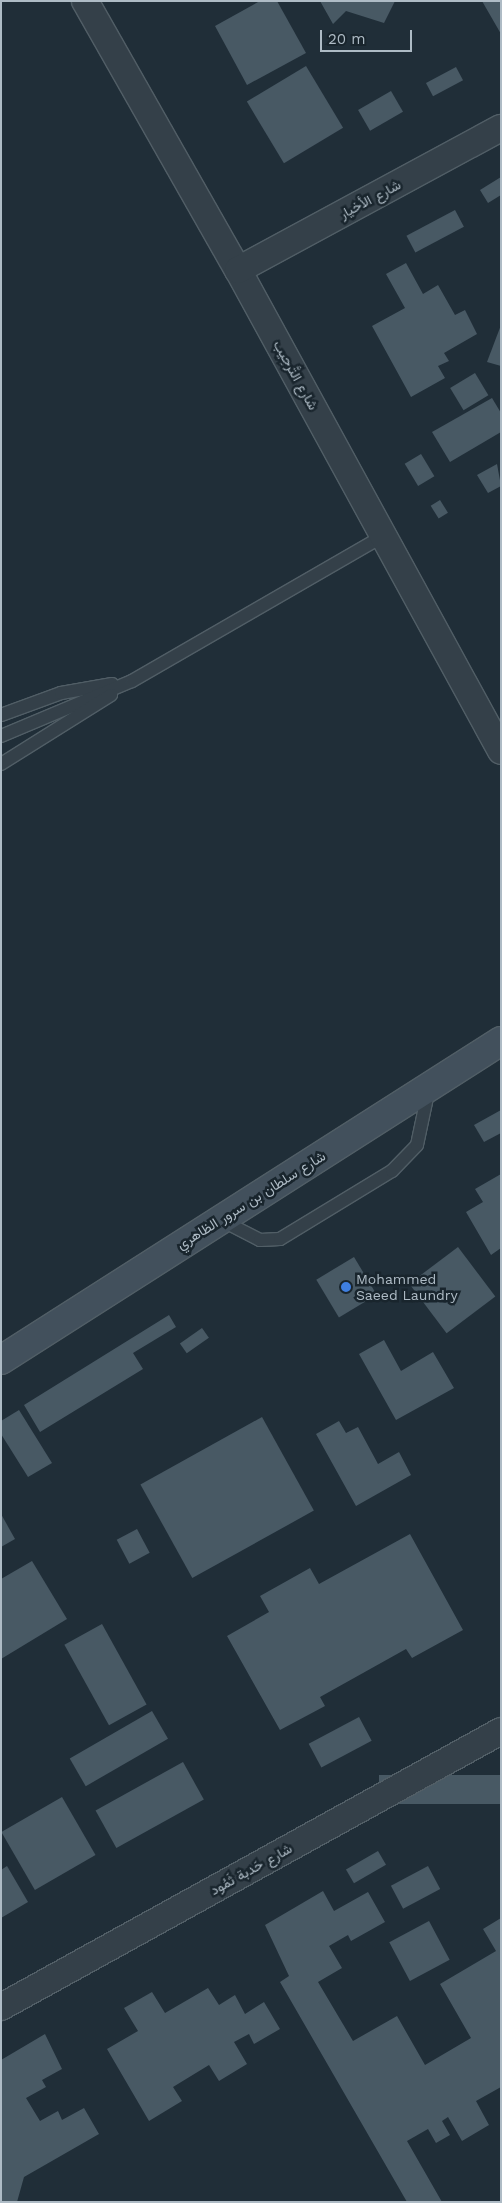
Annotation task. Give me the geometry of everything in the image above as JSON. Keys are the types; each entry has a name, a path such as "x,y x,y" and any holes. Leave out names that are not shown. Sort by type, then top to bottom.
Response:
{"street":[{"name":"شارع التَّرحِيب","path":"85,1 238,270 501,751"},
{"name":"شارع الأخيار","path":"238,270 501,128"},
{"name":"شارع سلطان بن سرور الظاهري","path":"1,1360 501,1041"},
{"name":"شارع حَدبة ثَمُود","path":"1,2007 501,1730"}],"lane":[{"path":"1,764 132,680 383,536"},
{"path":"1,715 60,694 132,680"},
{"path":"1,736 132,680"},
{"path":"222,1220 260,1240 280,1239 392,1171 417,1145 429,1087"}],"building":[{"path":"260,1 277,1 306,53 247,85 215,26"},
{"path":"320,1 395,1 384,23 346,11 333,24"},
{"path":"482,1 501,1 501,34"},
{"path":"306,66 343,128 284,163 247,102"},
{"path":"456,67 463,80 433,96 426,83"},
{"path":"391,91 403,112 370,131 358,110"},
{"path":"501,177 501,195 488,203 480,190"},
{"path":"455,210 464,227 415,253 406,236"},
{"path":"406,263 423,294 438,285 455,315 465,310 477,334 444,353 449,361 438,366 445,378 411,397 372,326 405,308 386,274"},
{"path":"501,325 501,366 487,362"},
{"path":"475,373 488,395 464,410 450,388"},
{"path":"492,398 501,413 501,432 450,462 432,432"},
{"path":"421,454 434,476 418,486 405,464"},
{"path":"497,464 501,486 488,493 477,475"},
{"path":"440,500 448,513 439,519 431,506"},
{"path":"501,1110 501,1133 484,1142 474,1125"},
{"path":"501,1174 501,1248 491,1255 466,1212 483,1202 475,1189"},
{"path":"458,1247 495,1297 447,1333 409,1284"},
{"name":"Mohammed Saeed Laundry","path":"354,1257 377,1295 339,1317 316,1280"},
{"path":"169,1315 176,1327 133,1353 143,1369 40,1432 24,1405"},
{"path":"202,1328 209,1338 187,1353 180,1343"},
{"path":"384,1340 401,1371 433,1352 454,1388 396,1420 359,1354"},
{"path":"19,1410 52,1463 28,1477 1,1434 1,1421"},
{"path":"262,1417 314,1511 192,1578 140,1484"},
{"path":"339,1421 346,1433 358,1427 378,1464 399,1452 411,1475 356,1506 316,1434"},
{"path":"1,1514 15,1539 1,1547"},
{"path":"137,1529 150,1553 129,1564 117,1540"},
{"path":"410,1534 463,1630 412,1658 406,1649 320,1697 325,1706 280,1730 227,1636 269,1612 260,1596 310,1568 319,1584"},
{"path":"32,1561 67,1619 1,1659 1,1579"},
{"path":"102,1624 147,1704 109,1725 64,1645"},
{"path":"152,1711 168,1739 86,1786 70,1758"},
{"path":"359,1717 372,1741 321,1768 309,1744"},
{"path":"183,1762 204,1800 116,1848 96,1810"},
{"path":"379,1775 501,1775 501,1804 379,1804"},
{"path":"62,1797 96,1855 35,1890 1,1832"},
{"path":"378,1851 386,1865 354,1883 346,1870"},
{"path":"7,1866 28,1902 1,1918 1,1870"},
{"path":"428,1866 440,1889 403,1909 391,1886"},
{"path":"323,1891 334,1911 368,1892 385,1922 351,1941 348,1935 329,1946 342,1968 318,1982 353,2041 397,2016 425,2065 471,2038 440,1984 496,1951 483,1929 501,1918 501,2087 476,2101 489,2125 462,2141 448,2117 442,2121 450,2135 436,2143 428,2129 407,2141 442,2202 407,2202 280,1982 289,1976 265,1925"},
{"path":"429,1921 450,1960 410,1981 389,1942"},
{"path":"208,1988 219,2005 235,1995 245,2014 264,2002 280,2029 254,2044 249,2034 234,2042 247,2064 219,2081 209,2065 173,2087 182,2101 149,2121 107,2049 138,2031 124,2008 152,1992 165,2013"},
{"path":"45,2034 62,2069 42,2080 46,2087 26,2098 40,2121 58,2111 62,2120 84,2108 99,2134 24,2177 17,2202 1,2202 1,2060"}],"place":[{"name":"Mohammed Saeed Laundry","path":"346,1287"}]}
